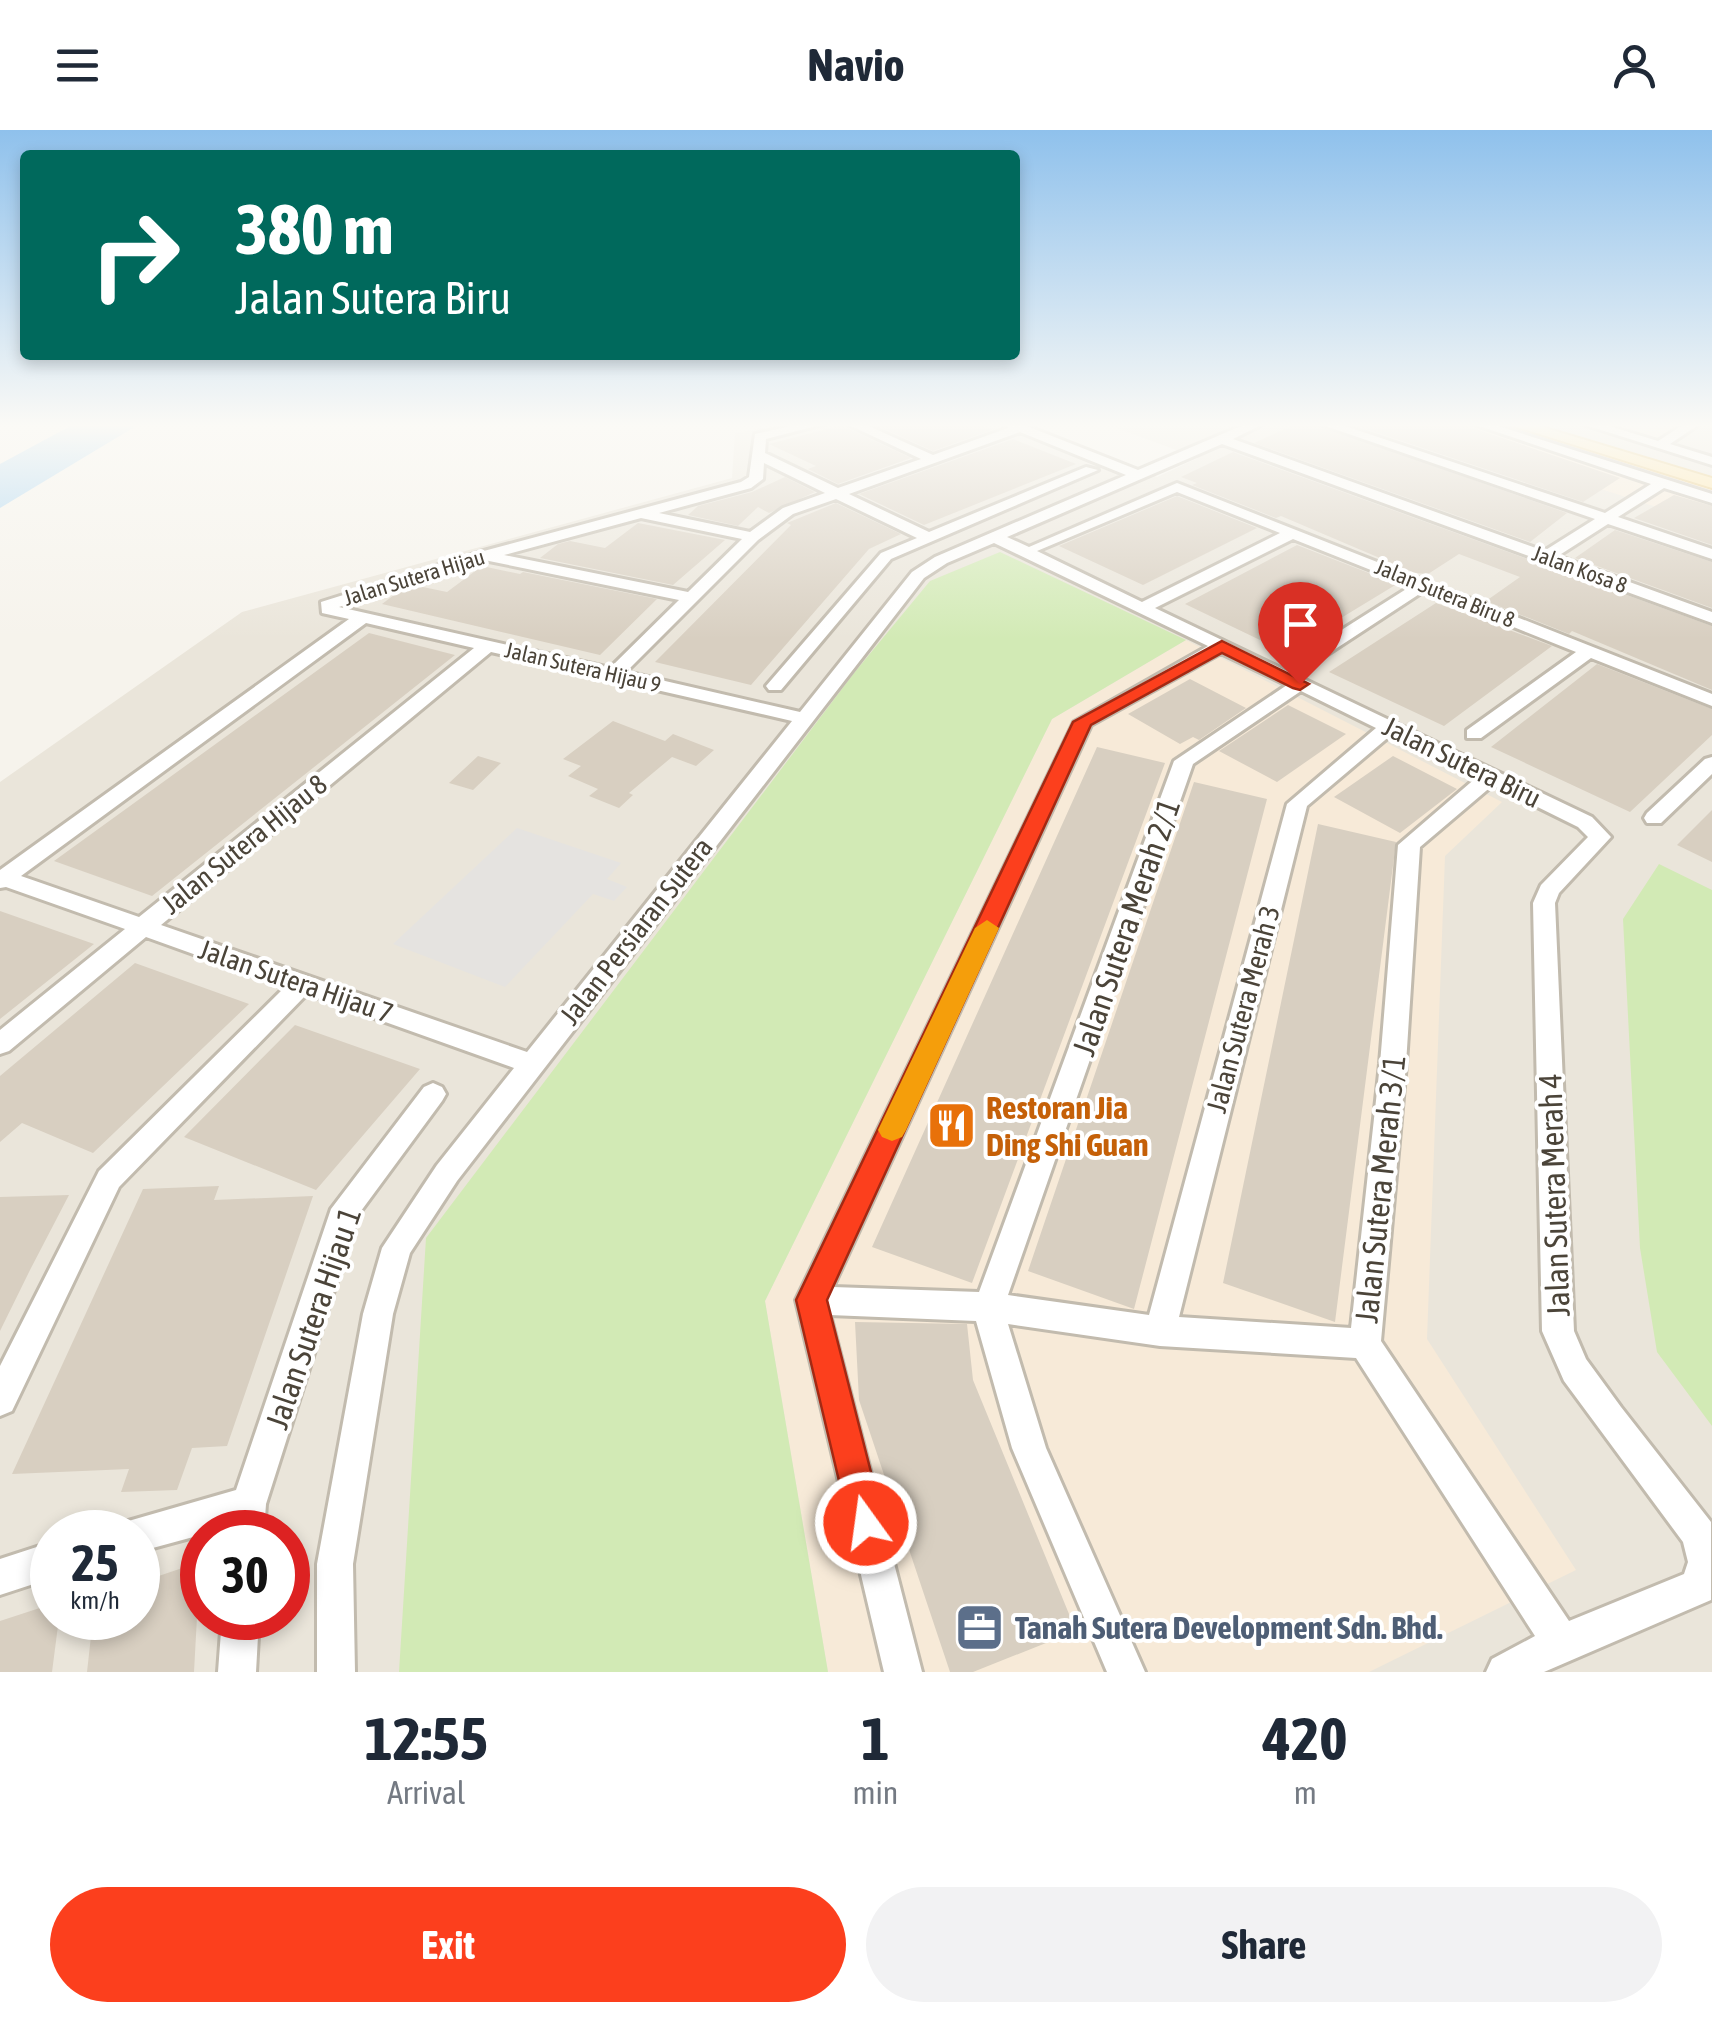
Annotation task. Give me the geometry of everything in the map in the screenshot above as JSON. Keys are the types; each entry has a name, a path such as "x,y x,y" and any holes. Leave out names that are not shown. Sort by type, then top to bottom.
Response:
{"street":[{"name":"Jalan Sutera Hijau","path":"364,616 328,609 327,605 486,555 706,495"},
{"path":"614,674 753,537 788,511 834,495"},
{"path":"844,495 927,537"},
{"path":"775,686 886,556 1031,495"},
{"name":"Jalan Persiaran Sutera","path":"336,1672 335,1564 378,1314 397,1248 447,1172 918,575 941,560 1095,495"},
{"name":"Jalan Sutera Biru 8","path":"1036,547 1158,495"},
{"name":"Jalan Sutera Biru 8","path":"1198,495 1712,700"},
{"name":"Jalan Kosa 8","path":"1376,495 1712,618"},
{"path":"1536,495 1712,554"},
{"path":"1546,557 1642,495"},
{"path":"637,513 753,537"},
{"path":"1144,607 1293,532"},
{"name":"Jalan Sutera Biru","path":"995,537 1222,646 1304,672 1389,727 1595,828 1600,837"},
{"path":"486,555 691,598"},
{"name":"Jalan Sutera Merah 2/1","path":"989,1308 1184,761 1424,585"},
{"name":"Jalan Sutera Hijau","path":"2,880 364,616"},
{"name":"Jalan Sutera Hijau 9","path":"364,616 802,718"},
{"name":"Jalan Sutera Hijau 8","path":"0,1044 488,645"},
{"path":"903,1672 811,1300 1083,722 1222,646"},
{"path":"1474,734 1589,651"},
{"name":"Jalan Sutera Merah 3","path":"1160,1331 1296,804 1389,727"},
{"path":"1654,818 1712,763"},
{"name":"Jalan Sutera Merah 3/1","path":"1492,776 1409,845 1393,1064 1364,1344 1561,1643"},
{"name":"Jalan Sutera Merah 4","path":"1561,1643 1698,1588 1706,1562 1699,1534 1575,1370 1558,1330 1544,904 1549,890 1600,837"},
{"name":"Jalan Sutera Hijau 7","path":"2,880 532,1064"},
{"path":"0,1400 109,1179 303,984"},
{"name":"Jalan Sutera Hijau 1","path":"251,1510 345,1209 433,1094"},
{"path":"811,1300 989,1308 1160,1331 1364,1344"},
{"path":"989,1308 1001,1372 1015,1416 1126,1672"},
{"path":"0,1576 30,1567"},
{"path":"238,1672 240,1640"},
{"path":"1505,1672 1561,1643"}],"shaded area":[{"path":"670,495 1712,495 1712,1672 0,1672 0,782 242,612"},
{"path":"1619,495 1712,495 1712,525"},
{"path":"1186,640 1502,802 1445,856 1427,1339 1576,1570 1369,1672 828,1672 765,1301 1052,719"},
{"path":"517,828 621,863 607,879 627,887 614,901 593,894 505,987 393,944"}],"green space":[{"path":"1000,552 1186,640 1052,719 765,1301 828,1672 399,1672 426,1238 854,673 930,581"},
{"path":"1659,864 1712,890 1712,1426 1657,1352 1640,1248 1623,919"}],"water":[{"path":"0,495 22,495 0,508"}],"building":[{"path":"741,495 809,495 769,513 758,507 738,526 688,515 698,506"},
{"path":"861,495 999,495 924,525"},
{"path":"1217,495 1351,495 1712,626 1712,690 1572,631 1569,634 1486,601 1520,577 1459,554 1428,574 1415,573 1281,516 1276,518"},
{"path":"1399,495 1516,495 1567,513 1530,542"},
{"path":"1562,495 1594,495 1583,502"},
{"path":"1674,495 1712,506 1712,545 1634,518"},
{"path":"1177,496 1257,528 1143,585 1059,546"},
{"path":"836,503 901,534 869,549 751,685 655,662 791,525 787,523"},
{"path":"638,523 725,540 673,585 540,558 558,544 570,541 605,548"},
{"path":"1615,530 1712,562 1712,608 1575,558"},
{"path":"1297,545 1397,584 1285,652 1185,604"},
{"path":"482,566 657,599 600,655 382,604 398,592 418,586 447,592"},
{"path":"1436,603 1552,646 1444,726 1329,672"},
{"path":"369,633 455,655 152,896 54,861"},
{"path":"1597,664 1712,709 1712,735 1630,812 1491,747"},
{"path":"1190,679 1246,708 1199,740 1193,737 1180,744 1128,714"},
{"path":"1288,705 1346,734 1277,782 1219,751"},
{"path":"613,721 665,741 673,734 714,750 696,766 672,757 629,793 633,795 619,808 589,796 598,789 568,776 581,766 563,759"},
{"path":"1097,747 1165,763 972,1283 872,1247"},
{"path":"478,756 501,763 473,790 449,783"},
{"path":"1393,756 1457,789 1400,833 1334,797"},
{"path":"1194,782 1267,799 1134,1309 1028,1271"},
{"path":"1712,810 1712,862 1677,845"},
{"path":"1318,824 1396,842 1335,1322 1223,1283"},
{"path":"0,911 94,944 0,1019"},
{"path":"135,963 249,1004 93,1153 22,1123 0,1142 0,1076"},
{"path":"295,1025 420,1069 316,1190 184,1137"},
{"path":"219,1186 214,1200 313,1196 227,1446 192,1448 177,1490 121,1492 129,1469 12,1474 143,1189"},
{"path":"69,1195 30,1270 0,1331 0,1197"},
{"path":"855,1322 967,1324 973,1380 1076,1631 973,1672 950,1672 859,1400"},
{"path":"180,1569 180,1640 196,1640 194,1672 87,1672 91,1640 160,1640 160,1576"},
{"path":"30,1611 30,1640 56,1640 52,1672 0,1672 0,1621"}],"slow traffic":[{"path":"892,1130 987,928"}],"place":[{"name":"Restoran Jia Ding Shi Guan","path":"951,1125"},
{"name":"Tanah Sutera Development Sdn. Bhd.","path":"980,1627"}],"route":[{"path":"866,1523 811,1300 1083,722 1222,646 1300,684"}]}
